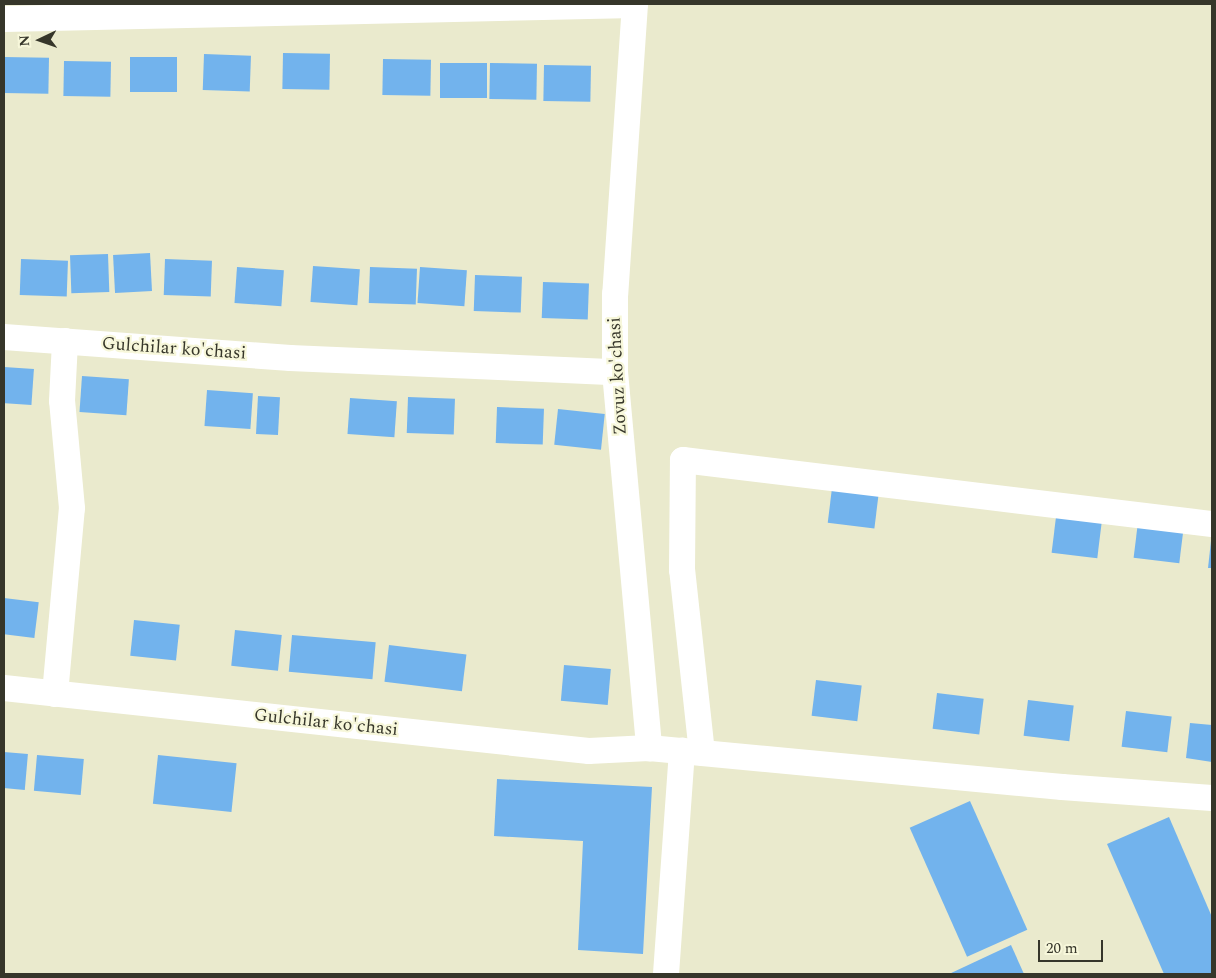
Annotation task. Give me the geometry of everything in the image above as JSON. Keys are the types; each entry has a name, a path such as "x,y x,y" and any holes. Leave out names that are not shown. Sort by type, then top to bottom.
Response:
{"street":[{"path":"4,19 635,4"},
{"name":"Zovuz ko'chasi","path":"635,4 615,294 615,372 649,748"},
{"name":"Gulchilar ko'chasi","path":"4,337 290,358 615,372"},
{"path":"55,694 72,508 62,401 65,342"},
{"path":"666,974 692,752 682,570 683,460 1212,524"},
{"name":"Gulchilar ko'chasi","path":"4,688 589,751 649,748 1062,787 1212,798"}],"building":[{"path":"283,53 330,54 329,90 282,89"},
{"path":"204,54 251,56 250,92 203,90"},
{"path":"4,57 49,58 48,94 4,93"},
{"path":"130,57 177,57 177,92 130,92"},
{"path":"383,59 431,60 430,96 382,95"},
{"path":"64,61 111,62 110,97 63,96"},
{"path":"440,63 487,63 487,98 440,98"},
{"path":"490,63 537,64 536,100 489,99"},
{"path":"544,65 591,66 590,102 543,101"},
{"path":"150,253 152,291 115,293 113,255"},
{"path":"108,254 109,292 71,293 70,255"},
{"path":"21,259 68,261 67,297 20,295"},
{"path":"165,259 212,261 211,297 164,295"},
{"path":"313,266 360,269 357,305 310,302"},
{"path":"237,267 284,270 281,306 234,303"},
{"path":"370,267 417,269 416,305 369,303"},
{"path":"420,267 467,270 464,306 417,303"},
{"path":"475,275 522,277 521,313 474,311"},
{"path":"543,282 589,284 588,320 542,318"},
{"path":"4,367 34,369 31,405 4,403"},
{"path":"82,376 129,379 126,415 79,412"},
{"path":"207,390 253,393 250,429 204,426"},
{"path":"258,396 280,397 278,435 256,434"},
{"path":"408,397 455,399 454,435 407,433"},
{"path":"350,398 397,401 394,437 347,434"},
{"path":"497,407 544,409 543,445 496,443"},
{"path":"558,409 605,414 601,450 554,445"},
{"path":"832,488 879,494 874,528 828,523"},
{"path":"1056,517 1102,523 1097,558 1052,553"},
{"path":"1138,522 1184,528 1179,563 1134,558"},
{"path":"1211,541 1212,568 1208,568"},
{"path":"4,598 39,602 34,638 4,634"},
{"path":"134,620 180,625 176,661 130,656"},
{"path":"235,630 282,635 278,671 231,666"},
{"path":"292,635 376,642 372,679 289,672"},
{"path":"389,645 466,655 462,691 384,682"},
{"path":"564,665 611,669 608,705 561,701"},
{"path":"816,680 862,686 857,721 812,716"},
{"path":"937,693 984,699 979,734 933,729"},
{"path":"1028,700 1074,706 1069,741 1024,736"},
{"path":"1126,711 1172,717 1167,752 1122,747"},
{"path":"1190,723 1212,725 1212,762 1186,758"},
{"path":"4,752 28,754 25,790 4,788"},
{"path":"37,755 84,759 81,795 34,791"},
{"path":"158,755 237,763 231,812 153,804"},
{"path":"497,779 652,787 643,954 578,950 583,841 494,836"},
{"path":"970,801 1027,930 967,957 910,828"},
{"path":"1169,817 1212,917 1212,974 1164,974 1107,844"},
{"path":"1011,945 1024,974 949,974"}]}
